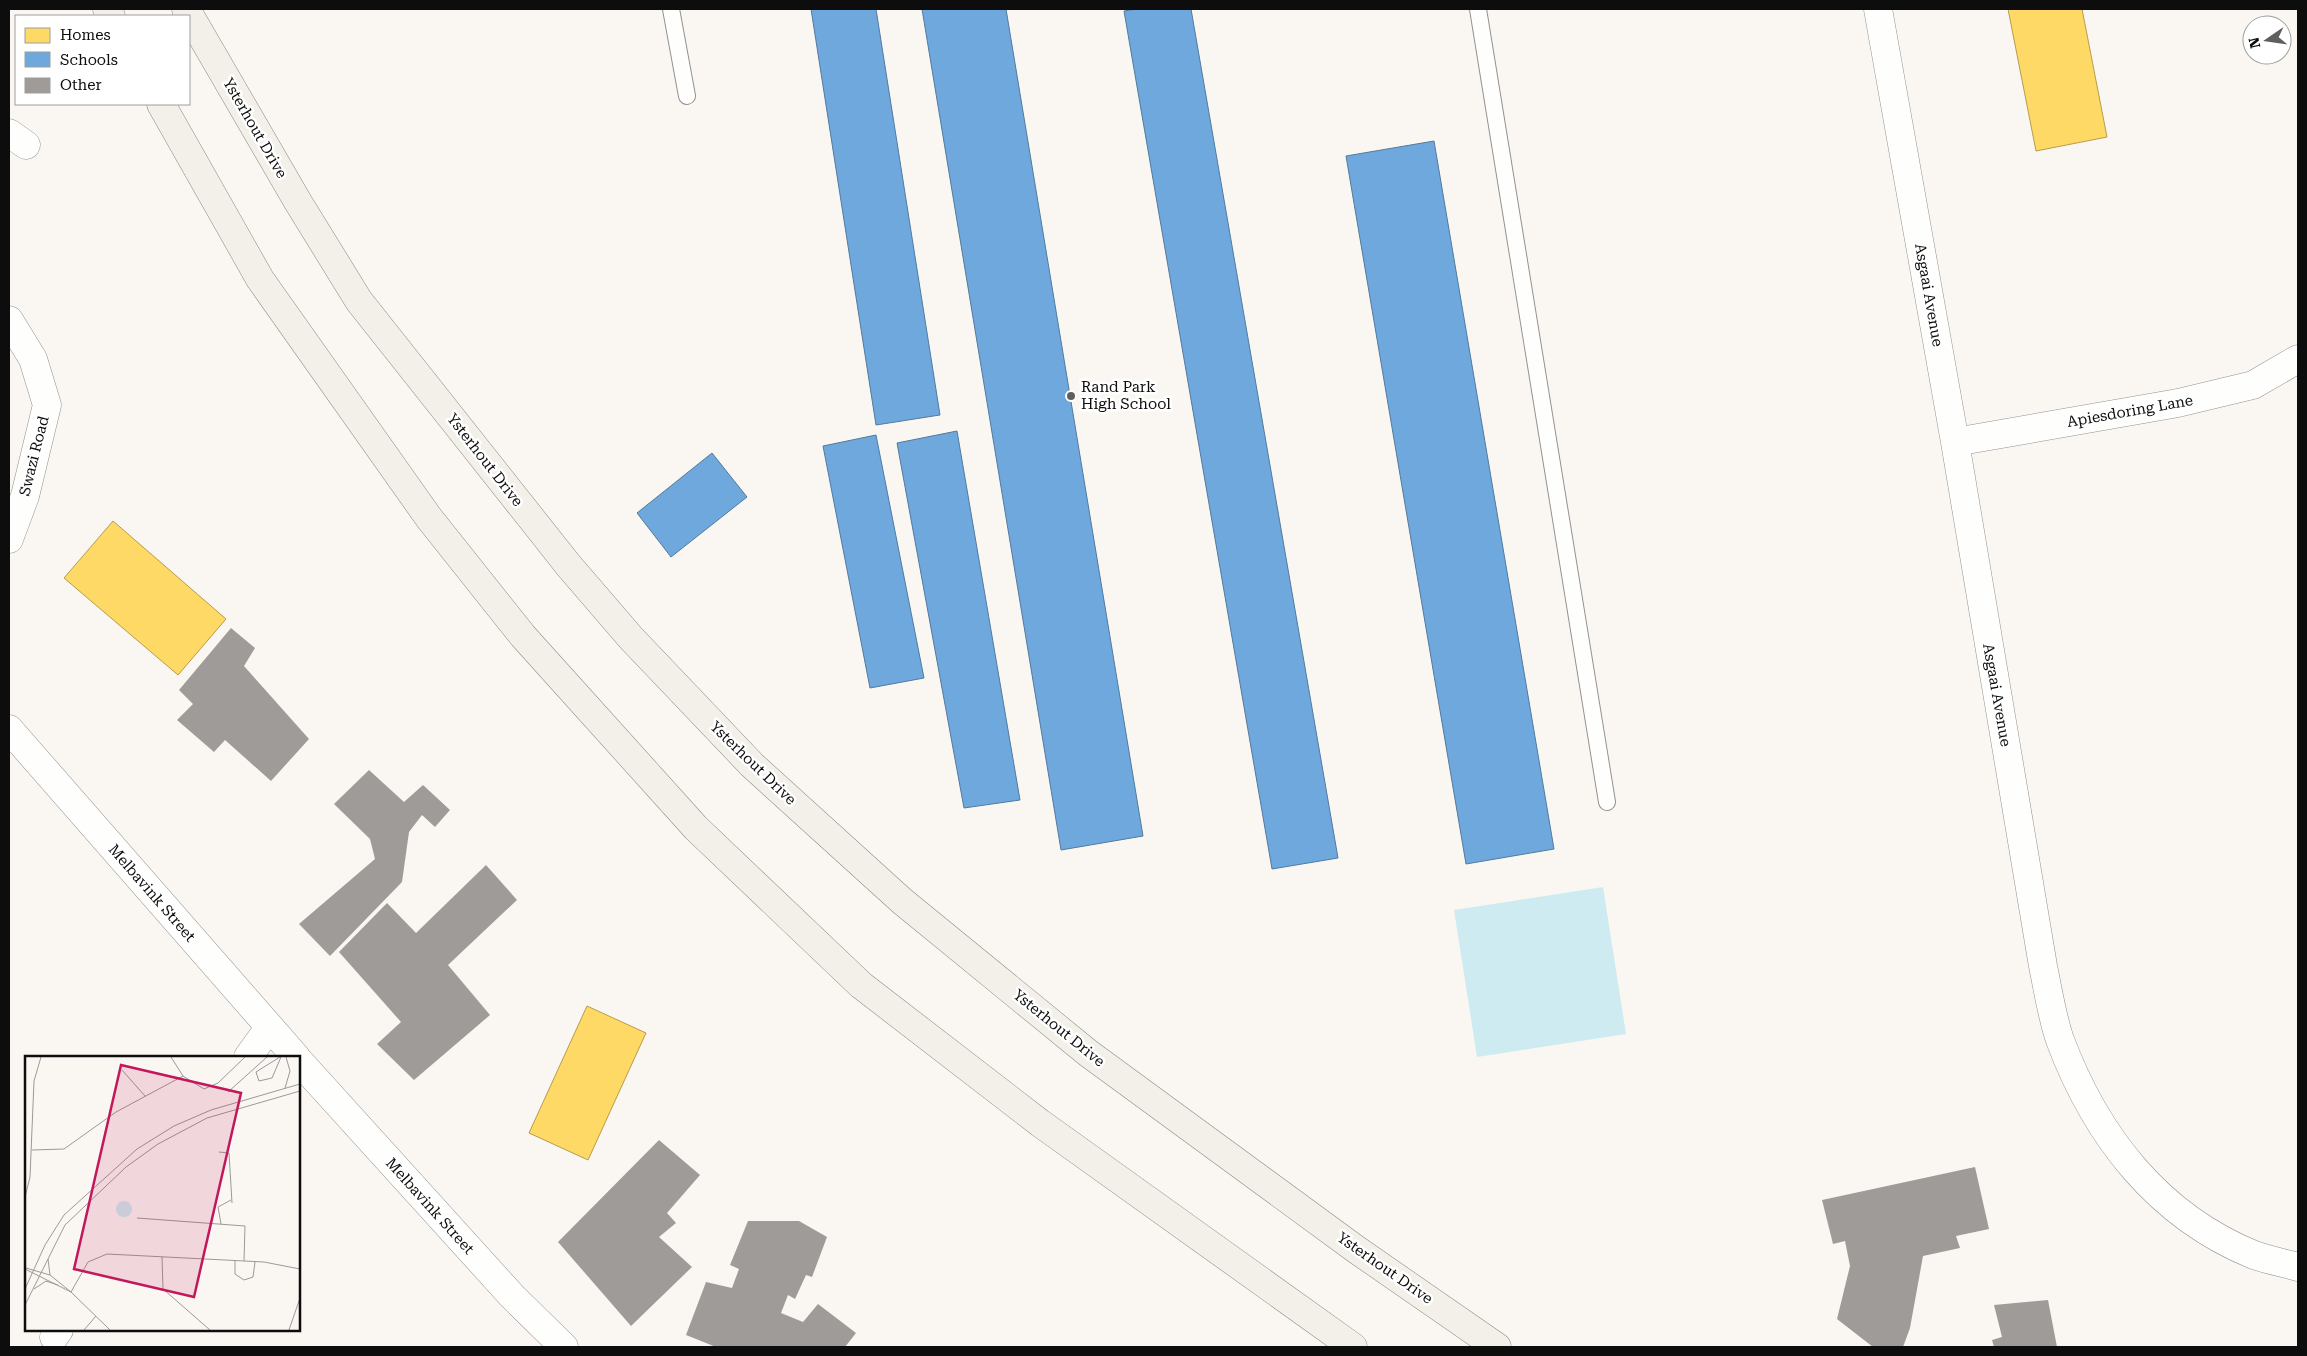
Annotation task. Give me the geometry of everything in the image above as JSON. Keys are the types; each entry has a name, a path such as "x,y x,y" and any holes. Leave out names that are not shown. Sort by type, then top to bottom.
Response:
{"main road":[{"name":"Ysterhout Drive","path":"190,16 298,202 359,301 569,566 631,638 752,765 902,901 1088,1053 1357,1250 1498,1347"},
{"path":"162,105 260,279 429,518 523,636 696,828 861,984 1040,1123 1353,1347"}],"street":[{"name":"Asgaai Avenue","path":"1878,9 1955,442 2041,957 2060,1039 2088,1104 2121,1155 2156,1194 2198,1227 2255,1255 2298,1267"},
{"name":"Swazi Road","path":"9,320 32,360 47,405 25,496 9,539"},
{"name":"Apiesdoring Lane","path":"1955,442 2178,403 2253,385 2298,359"},
{"name":"Melbavink Street","path":"9,729 295,1056"},
{"path":"249,1056 269,1028"},
{"name":"Melbavink Street","path":"300,1062 512,1296 564,1347"}],"lane":[{"path":"671,9 687,96"},
{"path":"1478,9 1607,802"}],"water":[{"path":"1603,887 1626,1034 1477,1057 1454,910"}],"building: Homes":[{"path":"2008,9 2082,9 2107,137 2036,151"},
{"path":"113,521 226,619 178,675 64,578"},
{"path":"587,1006 646,1033 588,1160 529,1133"}],"building: Schools":[{"path":"811,9 876,9 940,415 876,425"},
{"path":"922,9 1006,9 1143,836 1061,850"},
{"path":"1137,9 1191,9 1338,858 1272,869 1124,11"},
{"path":"1434,141 1554,849 1466,864 1346,156"},
{"path":"957,431 1020,800 964,808 897,443"},
{"path":"876,435 924,678 870,688 823,446"},
{"path":"712,453 747,497 671,557 637,513"}],"building: Other":[{"path":"231,628 255,648 244,666 309,739 271,781 225,740 214,752 177,720 193,704 179,690"},
{"path":"369,770 404,802 423,785 450,810 435,827 422,815 409,832 402,882 330,956 299,924 375,859 370,839 334,804"},
{"path":"486,865 517,900 448,965 490,1015 414,1080 377,1044 401,1022 339,952 387,903 416,933"},
{"path":"659,1140 700,1175 667,1213 676,1223 659,1237 692,1267 631,1326 558,1242"},
{"path":"1975,1167 1989,1229 1956,1236 1960,1248 1923,1256 1910,1328 1903,1347 1873,1347 1837,1319 1850,1266 1845,1241 1833,1244 1822,1200"},
{"path":"748,1221 799,1221 827,1237 812,1277 806,1275 795,1299 788,1295 781,1313 803,1322 818,1304 856,1333 845,1347 716,1347 686,1335 706,1282 732,1288 739,1269 730,1265"},
{"path":"2048,1300 2057,1347 1994,1347 1992,1340 2002,1337 1994,1305"}],"place":[{"name":"Rand Park High School","path":"1071,396"}]}
